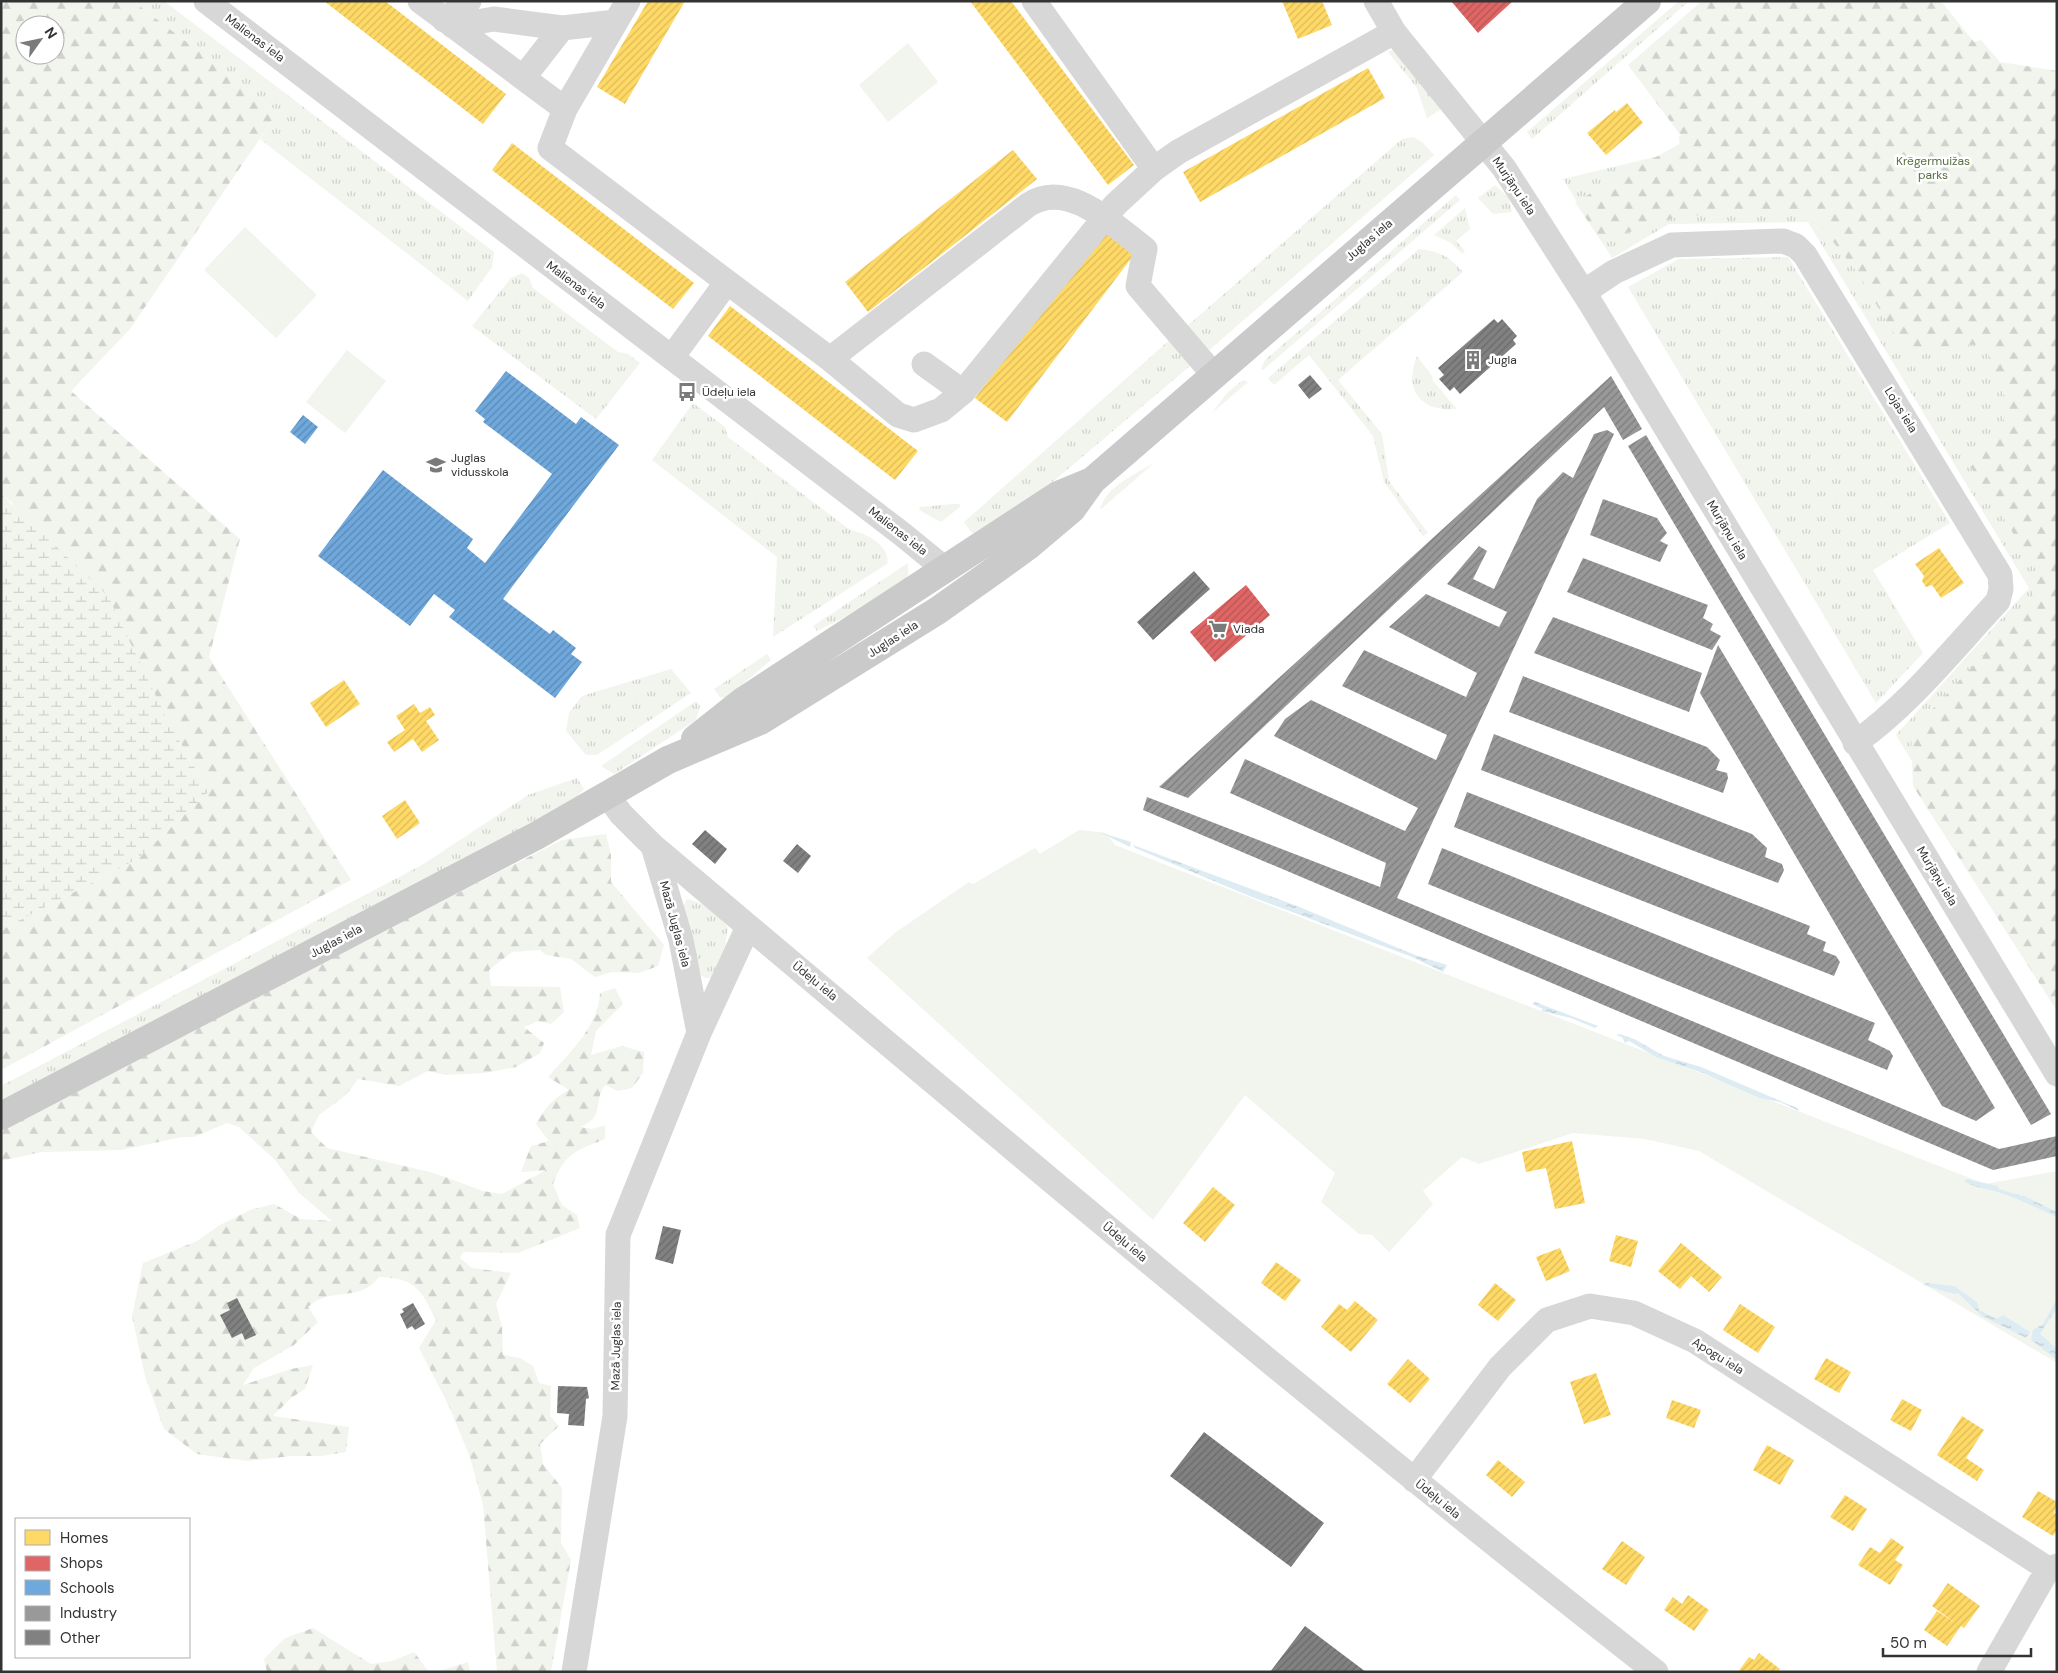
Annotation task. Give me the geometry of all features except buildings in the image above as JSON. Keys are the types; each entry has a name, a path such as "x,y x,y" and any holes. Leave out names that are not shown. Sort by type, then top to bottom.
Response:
{"main road":[{"name":"Juglas iela","path":"668,760 760,721 817,687 962,594 1027,547 1072,509 1092,481 1646,2"},
{"name":"Juglas iela","path":"1,1116 528,840 608,796 668,760 743,701 1058,495 1092,481"},
{"path":"945,569 962,594"}],"street":[{"name":"Malienas iela","path":"206,1 910,539 945,569"},
{"path":"420,1 565,109"},
{"path":"448,23 469,1"},
{"path":"1034,1 1154,169"},
{"name":"Murjāņu iela","path":"1376,1 1394,32 1504,168 1584,292 2057,1074"},
{"path":"448,23 494,19 562,28 622,12"},
{"path":"622,12 565,109 550,148 830,359 898,415 914,420 941,410 963,392 1104,218 1154,169 1178,152 1394,32"},
{"path":"524,78 562,28"},
{"path":"830,359 1037,199 1055,196 1080,203 1104,218 1145,249 1138,286 1214,375"},
{"name":"Lojas iela","path":"1584,292 1614,272 1672,245 1783,241 1796,246 1805,255 1937,469 2000,575 2001,589 1998,600 1889,716 1855,742"},
{"path":"672,357 727,282"},
{"path":"924,364 963,392"},
{"name":"Ūdeļu iela","path":"608,796 621,814 653,846 1233,1333 1414,1480 1656,1672"},
{"name":"Mazā Juglas iela","path":"653,846 681,940 699,1033"},
{"name":"Mazā Juglas iela","path":"574,1672 615,1416 618,1235 699,1033 748,927"},
{"name":"Apogu iela","path":"1414,1480 1500,1367 1547,1320 1590,1306 1634,1313 1695,1341 2052,1567"},
{"path":"1989,1672 2052,1567"}],"green space":[{"path":"1,1 133,1 278,112 130,329 71,391 240,539 209,657 351,880 1,1070 1,930 139,858 208,792 165,715 12,503 1,494"},
{"path":"133,1 164,1 494,252 492,267 468,301 260,139 278,112"},
{"path":"1679,1 1689,1 1532,139 1527,132"},
{"name":"Krēgermuižas parks","path":"1702,1 1941,1 1974,42 1981,40 2000,62 2057,71 2057,1011 1913,786 1911,732 2032,603 2038,572 1971,467 2010,410 1984,344 1903,349 1857,272 1809,211 1680,216 1601,241 1575,202 1685,141 1628,65"},
{"path":"908,43 938,82 888,122 859,85"},
{"path":"1395,48 1442,109 1427,118 1417,88 1388,52"},
{"path":"1857,133 2057,464 2057,692 1944,814 1896,735 2029,588 1808,222 1669,224 1612,258 1563,179 1680,151 1679,136"},
{"path":"1413,137 1422,142 1434,155 1207,352 1186,327 1402,139"},
{"path":"1495,185 1509,198 1512,212 1493,214 1478,198"},
{"path":"1456,195 1460,200 1263,370 1261,369 1265,360"},
{"path":"1465,208 1470,229 1456,241 1465,251 1462,254 1451,243 1434,235"},
{"path":"245,227 317,295 276,338 204,270"},
{"path":"1419,249 1432,251 1444,256 1463,272 1338,380 1382,434 1389,481 1428,533 1423,536 1384,482 1373,436 1309,355 1274,385 1268,378"},
{"path":"1788,257 1950,523 1873,570 1923,653 1876,703 1628,287 1679,259"},
{"path":"522,273 529,278 533,288 618,352 628,354 640,363 596,419 472,326 511,278"},
{"path":"1173,337 1196,361 1056,479 975,537 964,522"},
{"path":"347,350 386,381 345,433 306,402"},
{"path":"1417,356 1432,376 1433,381 1457,409 1434,407 1425,403 1418,396 1412,379"},
{"path":"1243,380 1248,382 1212,413 1227,393"},
{"path":"693,403 725,427 728,437 850,530 876,541 885,551 887,564 773,637 777,557 652,460"},
{"path":"1154,463 1100,510 1108,494 1114,488"},
{"path":"1,494 108,596 165,715 208,792 139,858 1,930"},
{"path":"960,504 960,507 941,522 919,510 920,507"},
{"path":"908,563 908,575 903,582 882,598 817,631 813,626"},
{"path":"767,654 771,660 726,698 720,697 714,689"},
{"path":"671,669 691,693 597,755 586,755 566,731 569,713 582,696"},
{"path":"696,701 700,706 696,720 614,774 601,766"},
{"path":"577,778 584,789 578,796 455,867 1,1102 1,1086 422,865 528,795"},
{"path":"1079,830 1106,833 1115,845 1985,1184 2057,1171 2057,1363 1699,1151 1645,1139 1573,1133 1479,1164 1462,1157 1423,1191 1433,1204 1389,1252 1372,1235 1359,1234 1321,1202 1335,1173 1245,1095 1153,1220 867,958 896,932 969,882 973,884 1035,848 1040,854"},
{"path":"606,834 611,855 611,882 664,945 658,966 639,973 612,972 595,977 571,959 546,955 540,950 512,952 489,970 491,986 560,987 564,1012 551,1024 538,1021 524,1027 544,1043 540,1053 516,1067 484,1073 446,1075 428,1071 399,1086 358,1079 346,1095 319,1115 311,1132 327,1148 434,1173 483,1191 502,1194 546,1170 521,1172 531,1146 549,1141 536,1124 539,1118 554,1100 569,1090 548,1077 582,1038 594,1017 600,993 615,988 623,1004 596,1031 591,1055 622,1046 644,1052 643,1073 632,1088 618,1091 605,1085 599,1098 596,1114 593,1119 580,1127 592,1129 605,1125 605,1139 572,1154 562,1166 553,1184 562,1205 577,1215 580,1228 518,1253 463,1252 460,1258 472,1268 511,1273 496,1304 502,1327 503,1355 520,1358 533,1366 539,1383 551,1386 550,1416 559,1426 540,1444 543,1464 562,1488 561,1543 571,1560 551,1672 497,1672 483,1505 470,1457 448,1404 419,1348 436,1320 421,1293 409,1283 379,1277 363,1290 326,1297 317,1301 308,1307 318,1322 294,1345 254,1368 243,1385 291,1369 313,1365 305,1389 291,1398 273,1416 349,1427 346,1452 321,1456 292,1456 248,1461 197,1454 164,1429 145,1376 132,1316 143,1263 197,1241 220,1225 250,1210 274,1204 301,1219 332,1221 299,1193 276,1161 239,1127 227,1123 194,1137 182,1137 121,1150 41,1152 1,1161 1,1127 32,1109 562,840"},
{"path":"687,899 710,909 728,928 725,946 711,978 705,978 697,973 683,907"},
{"path":"313,1628 371,1664 392,1661 414,1652 429,1672 267,1672 264,1659 285,1638"},
{"path":"468,1662 470,1672 436,1672"}],"water":[{"path":"1099,832 1131,842 1130,847"},
{"path":"1133,845 1297,906 1415,955 1447,965 1443,972 1412,957 1252,897 1135,848"},
{"path":"1535,1002 1598,1026 1595,1028 1571,1018 1541,1011 1543,1009 1532,1004"},
{"path":"1620,1034 1636,1040 1664,1056 1701,1067 1797,1108 1799,1111 1780,1102 1760,1098 1700,1072 1656,1057 1629,1041 1625,1043 1622,1037 1616,1035"},
{"path":"1967,1179 1997,1186 1999,1189 2026,1197 2057,1212 2057,1217 2006,1195 1964,1181"},
{"path":"1926,1283 1954,1286 1977,1302 1979,1310 1997,1319 2003,1315 2030,1332 2026,1338 1982,1316 1958,1293 1955,1294 1923,1285"},
{"path":"2057,1299 2057,1308 2040,1334 2057,1349 2057,1360 2031,1340 2033,1330 2043,1324"}],"place":[{"name":"Jugla","path":"1473,360"},
{"name":"Ūdeļu iela","path":"687,392"},
{"name":"Juglas vidusskola","path":"436,465"},
{"name":"Viada","path":"1218,629"}]}
